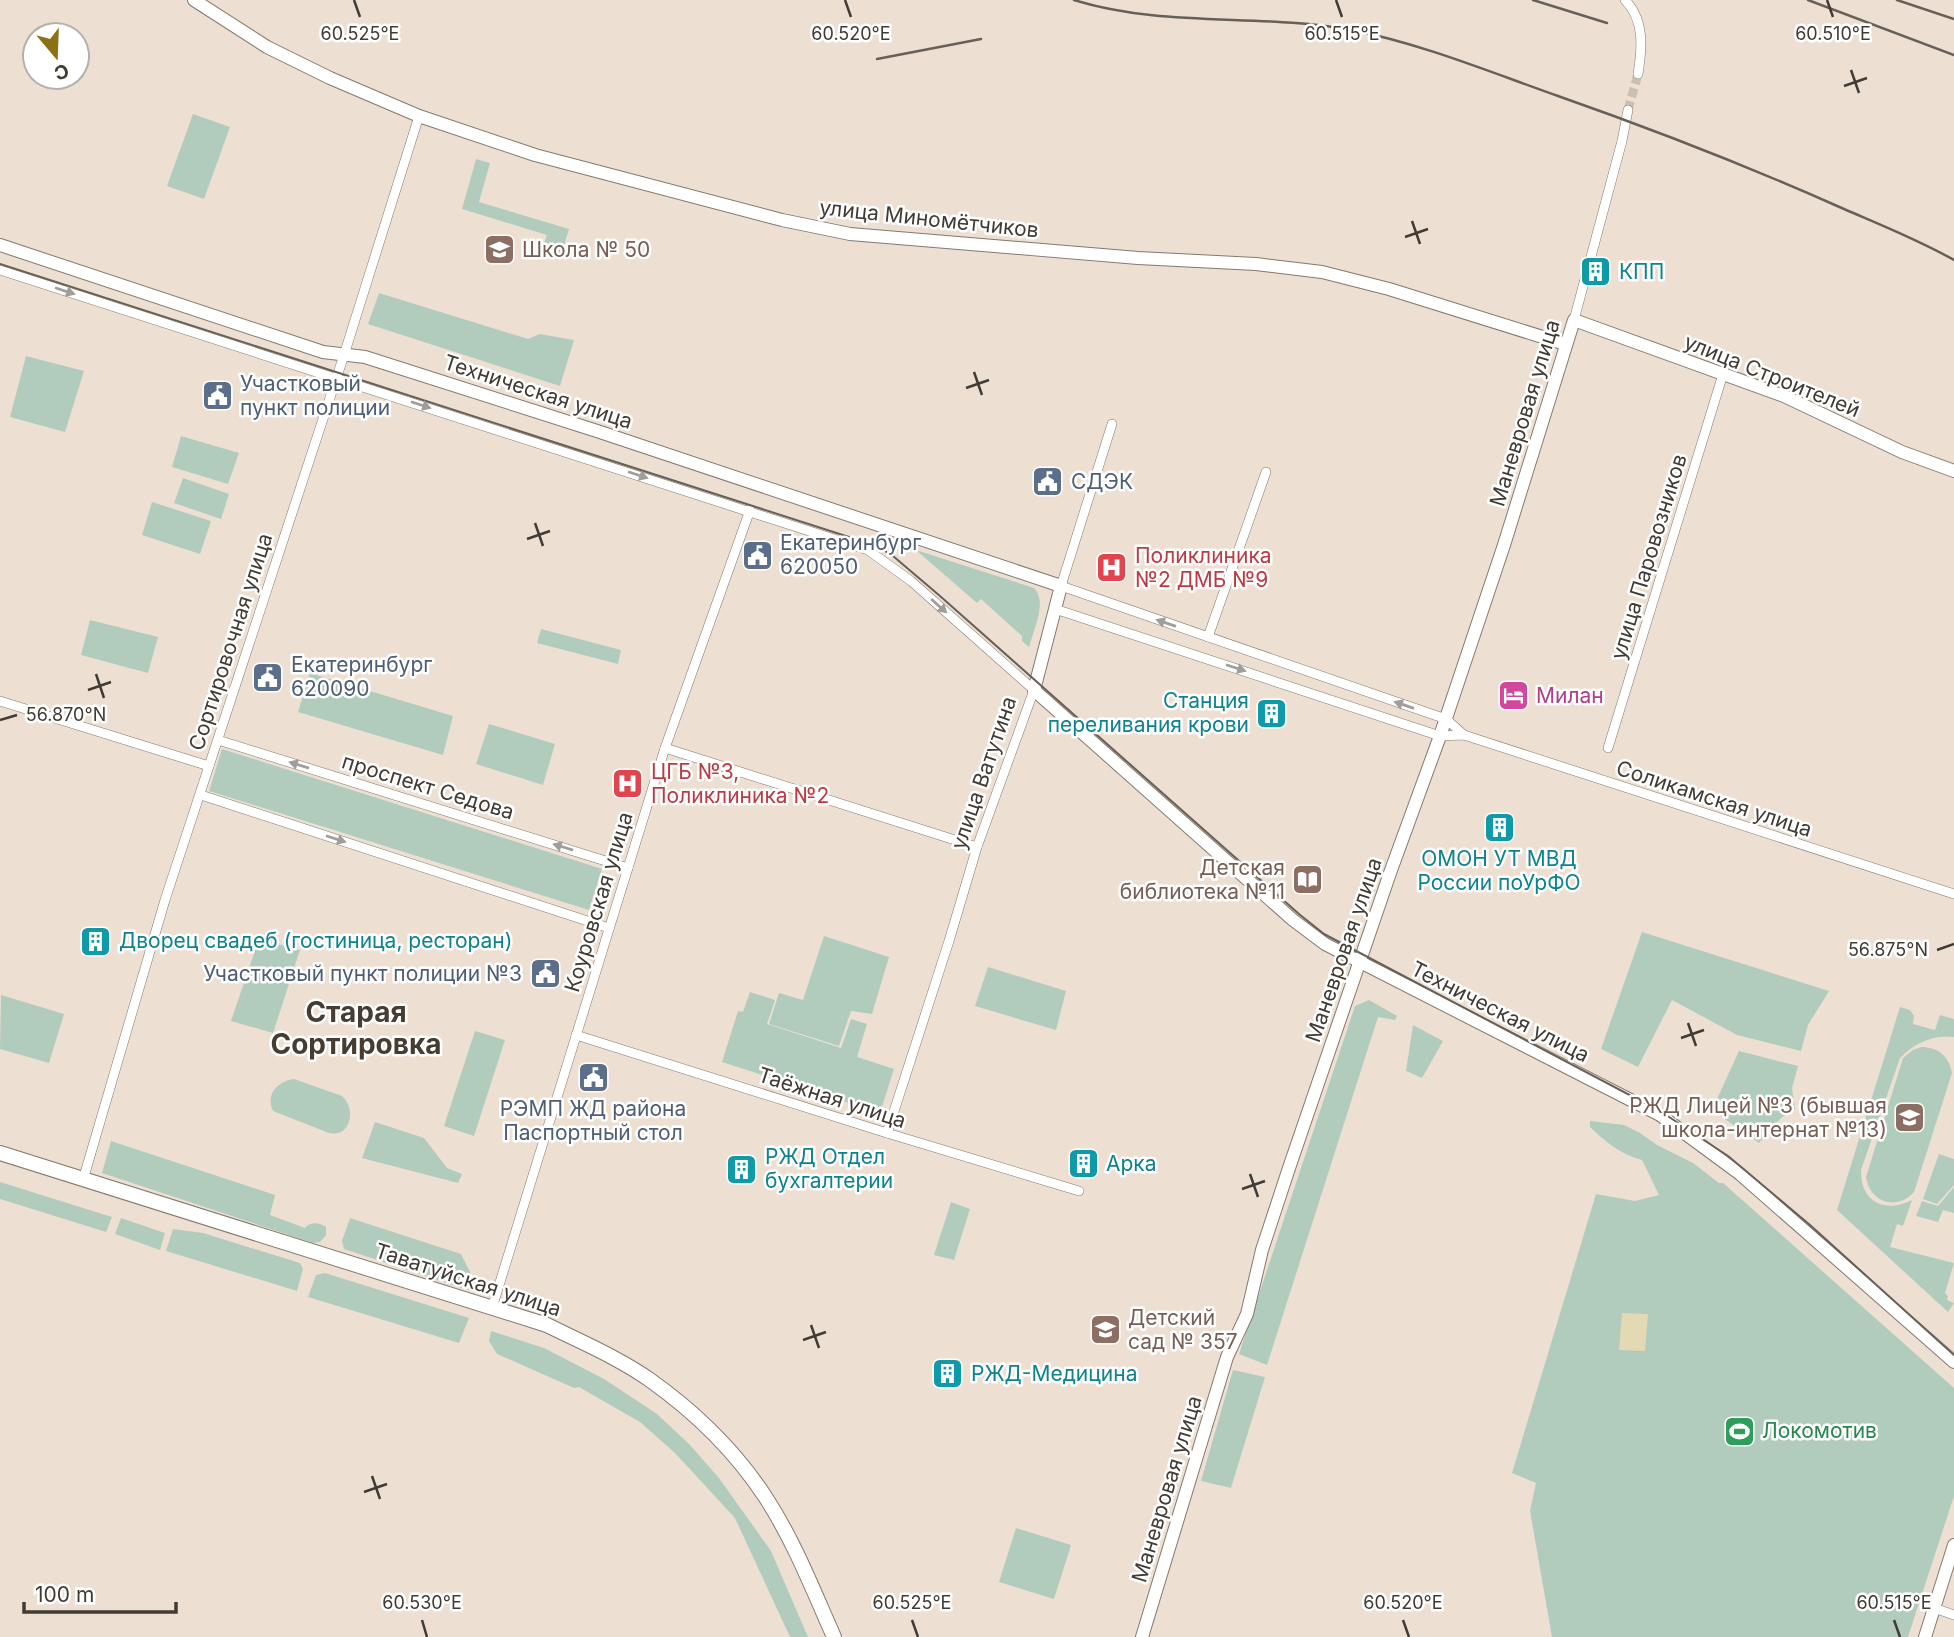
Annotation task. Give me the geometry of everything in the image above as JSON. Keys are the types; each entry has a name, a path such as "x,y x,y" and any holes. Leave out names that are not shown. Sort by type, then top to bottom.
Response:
{"main road":[{"name":"Таватуйская улица","path":"0,1153 547,1325 596,1349 649,1380 694,1415 732,1454 765,1497 787,1534 834,1637"}],"street":[{"name":"улица Миномётчиков","path":"194,0 267,47 330,78 419,116 535,155 796,223 850,234 1126,257 1256,264 1322,272 1389,289 1565,344"},
{"path":"1625,0 1633,9 1641,34 1637,74"},
{"name":"Маневровая улица","path":"1142,1637 1227,1357 1247,1314 1262,1250 1504,545 1587,276 1628,110"},
{"name":"Сортировочная улица","path":"83,1180 165,900 344,355 419,116"},
{"name":"Техническая улица","path":"0,245 323,352 365,357 559,419 1061,586"},
{"path":"0,270 868,550 888,562 1034,690"},
{"name":"улица Строителей","path":"1574,320 1784,396 1902,452 1954,471"},
{"name":"улица Паровозников","path":"1608,748 1723,374"},
{"name":"улица Ватутина","path":"887,1133 977,847 1034,690 1061,586 1112,424"},
{"path":"1208,638 1266,472"},
{"name":"Коуровская улица","path":"492,1308 665,748 750,510"},
{"name":"Соликамская улица","path":"1061,586 1446,719 1464,735"},
{"name":"Соликамская улица","path":"1055,608 1440,736 1464,735 1954,894"},
{"name":"Техническая улица","path":"1034,690 1293,920 1325,944 1660,1115 1740,1174 1954,1362"},
{"path":"0,701 209,766"},
{"name":"проспект Седова","path":"218,740 628,868"},
{"path":"665,748 977,847"},
{"path":"201,795 610,928"},
{"name":"Таёжная улица","path":"576,1035 1079,1191"},
{"path":"1925,1637 1954,1545"},
{"path":"1934,1608 1954,1615"}],"green space":[{"path":"193,114 230,127 204,199 167,186"},
{"path":"476,159 490,163 479,202 569,229 561,255 542,250 547,235 462,209"},
{"path":"379,293 528,339 540,334 574,340 560,386 368,324"},
{"path":"26,356 84,371 65,432 10,417"},
{"path":"181,436 239,453 228,484 172,467"},
{"path":"183,478 229,494 221,519 174,503"},
{"path":"152,502 211,521 200,554 142,535"},
{"path":"916,550 1034,588 1040,601 1040,609 1029,647 1022,641 1022,636 981,599 977,603"},
{"path":"90,620 158,637 148,673 81,655"},
{"path":"541,629 621,650 618,664 537,643"},
{"path":"310,673 453,716 443,755 298,712"},
{"path":"489,724 555,744 543,785 476,764"},
{"path":"222,749 602,869 589,910 209,791"},
{"path":"1642,932 1829,991 1808,1025 1801,1051 1737,1035 1672,1000 1638,1067 1601,1049"},
{"path":"824,936 889,957 872,1014 851,1011 839,1046 769,1024 779,993 803,1000"},
{"path":"259,939 300,950 273,1033 231,1021"},
{"path":"988,967 1066,991 1056,1030 975,1006"},
{"path":"750,992 775,1000 767,1024 841,1048 851,1019 867,1024 857,1057 894,1069 880,1113 722,1062 738,1011 743,1012"},
{"path":"1,995 64,1014 49,1063 0,1049"},
{"path":"1369,1000 1397,1016 1395,1020 1378,1017 1267,1365 1239,1354 1355,1006"},
{"path":"1900,1007 1910,1010 1914,1016 1913,1024 1935,1030 1940,1015 1954,1019 1954,1037 1925,1041 1900,1058 1861,1170 1862,1181 1865,1190 1876,1202 1893,1206 1912,1200 1903,1226 1897,1224 1890,1247 1954,1263 1945,1293 1947,1300 1954,1303 1948,1312 1837,1210"},
{"path":"1413,1025 1443,1041 1422,1078 1406,1071"},
{"path":"475,1031 505,1040 474,1136 444,1126"},
{"path":"1921,1047 1942,1054 1952,1073 1914,1192 1900,1201 1885,1201 1873,1193 1866,1177 1903,1058"},
{"path":"1739,1051 1798,1066 1792,1088 1795,1109 1781,1118 1759,1143 1712,1110"},
{"path":"294,1079 342,1096 347,1102 350,1115 342,1131 329,1133 273,1111 271,1099 274,1089 283,1082"},
{"name":"Локомотив","path":"1590,1121 1624,1125 1723,1183 1954,1388 1954,1496 1908,1637 1552,1637 1530,1511 1536,1483 1512,1473 1596,1194 1635,1201 1659,1195 1642,1160 1620,1151 1608,1142 1590,1127"},
{"path":"375,1122 424,1138 447,1168 462,1174 458,1183 362,1158"},
{"path":"111,1141 275,1195 270,1215 305,1228 312,1224 321,1224 326,1227 326,1235 320,1242 313,1243 102,1173"},
{"path":"1939,1154 1954,1159 1954,1185 1937,1204 1923,1199"},
{"path":"0,1182 112,1217 106,1232 0,1199"},
{"path":"1954,1187 1954,1213 1943,1210 1938,1222 1916,1216 1922,1201 1938,1206"},
{"path":"951,1202 970,1209 954,1260 934,1255"},
{"path":"121,1218 165,1233 160,1250 115,1234"},
{"path":"350,1218 461,1254 478,1288 477,1293 344,1249 342,1241"},
{"path":"173,1229 203,1233 300,1263 303,1269 297,1291 166,1251"},
{"path":"325,1273 469,1318 459,1343 308,1297 316,1275"},
{"path":"491,1331 544,1348 604,1379 657,1414 689,1444 719,1478 771,1551 808,1637 790,1637 735,1518 675,1453 640,1422 579,1387 574,1388 497,1354 489,1341"},
{"path":"1233,1370 1265,1377 1231,1488 1201,1481"},
{"path":"1016,1528 1071,1545 1054,1599 999,1582"}],"sand":[{"path":"1622,1313 1648,1314 1645,1351 1619,1350"}],"tunnel":[{"path":"1628,110 1638,74"}],"tram line":[{"path":"0,264 877,546 893,556 940,596 1324,934 1660,1111 1728,1156 1810,1225 1954,1355"}],"railway":[{"path":"1074,0 1142,14 1317,25 1352,30 1404,43 1630,122 1773,178 1954,260"},
{"path":"1533,0 1607,23"},
{"path":"1808,0 1954,55"},
{"path":"1897,0 1954,19"},
{"path":"877,59 981,39"}],"place":[{"name":"Школа № 50","path":"499,250"},
{"name":"КПП","path":"1596,272"},
{"name":"Участковый пункт полиции","path":"217,396"},
{"name":"СДЭК","path":"1048,482"},
{"name":"Екатеринбург 620050","path":"757,555"},
{"name":"Поликлиника №2 ДМБ №9","path":"1112,568"},
{"name":"Екатеринбург 620090","path":"268,677"},
{"name":"Милан","path":"1513,696"},
{"name":"Станция переливания крови","path":"1272,713"},
{"name":"ЦГБ №3, Поликлиника №2","path":"628,784"},
{"name":"ОМОН УТ МВД России поУрФО","path":"1499,827"},
{"name":"Детская библиотека №11","path":"1308,880"},
{"name":"Дворец свадеб (гостиница, ресторан)","path":"96,941"},
{"name":"Участковый пункт полиции №3","path":"545,974"},
{"name":"РЭМП ЖД района Паспортный стол","path":"593,1077"},
{"name":"РЖД Лицей №3 (бывшая школа-интернат №13)","path":"1910,1118"},
{"name":"Арка","path":"1083,1164"},
{"name":"РЖД Отдел бухгалтерии","path":"742,1169"},
{"name":"Детский сад № 357","path":"1105,1330"},
{"name":"РЖД-Медицина","path":"948,1374"},
{"name":"Локомотив","path":"1739,1431"}],"district":[{"name":"Старая Сортировка","path":"356,1028"}]}
